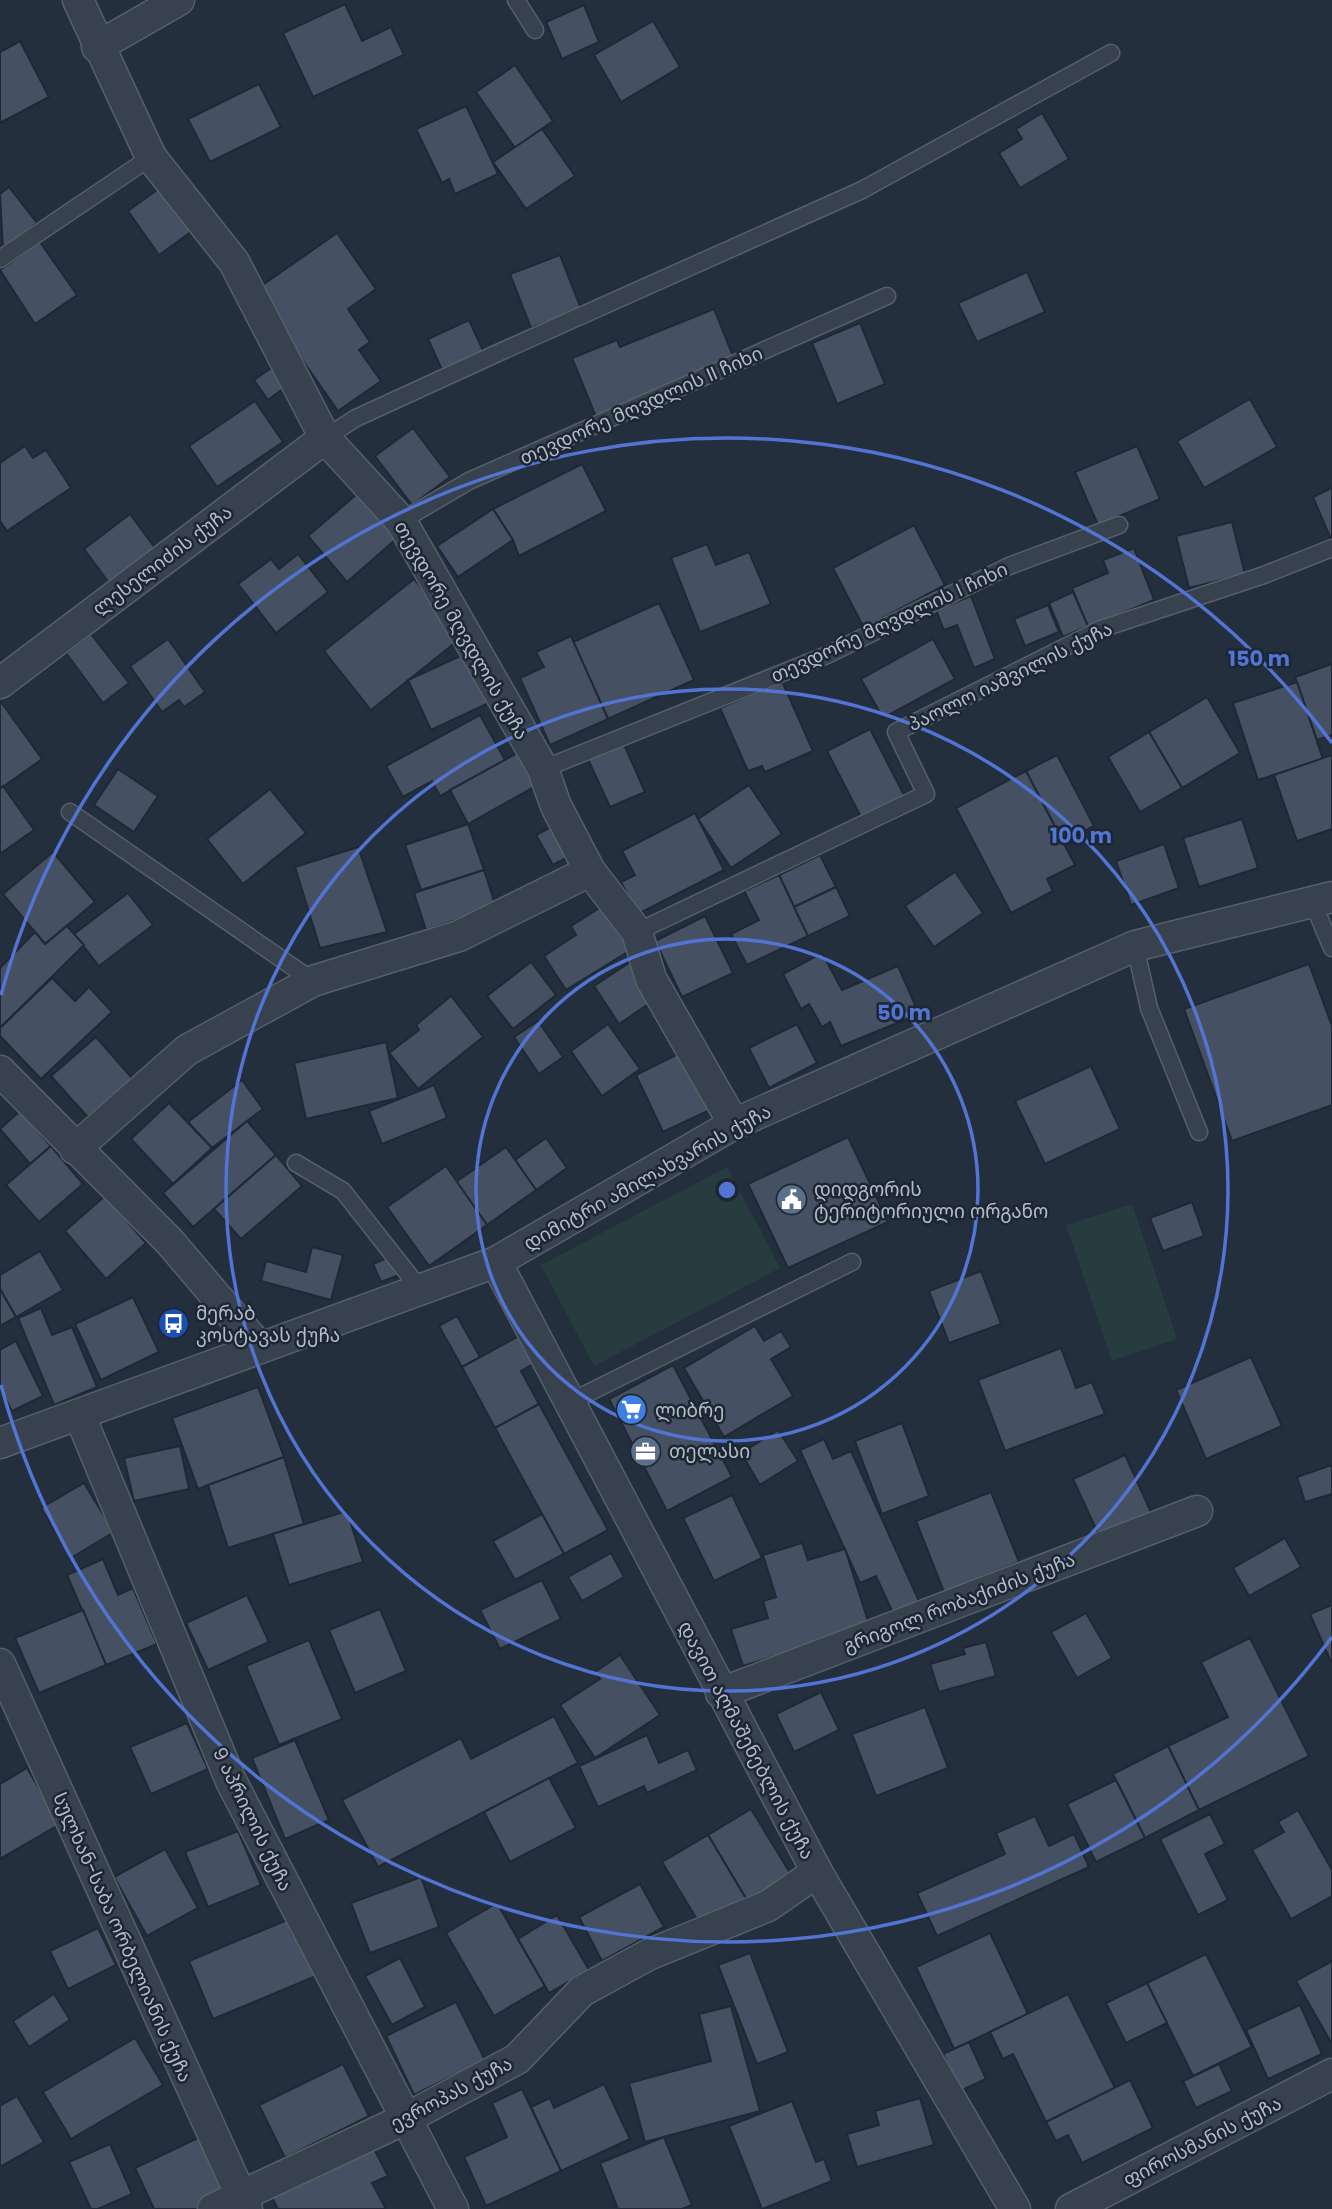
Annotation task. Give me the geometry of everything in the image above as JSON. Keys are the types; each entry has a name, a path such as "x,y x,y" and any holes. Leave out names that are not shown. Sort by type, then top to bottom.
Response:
{"street":[{"name":"თევდორე მღვდლის ქუჩა","path":"78,0 97,47 151,157 234,262 325,438 401,522 542,769 556,806 590,871 637,932 651,979 734,1124"},
{"path":"97,47 179,0"},
{"name":"ლესელიძის ქუჩა","path":"0,683 325,438"},
{"path":"75,1149 187,1050 313,981 459,936 590,871"},
{"name":"დიმიტრი ამილახვარის ქუჩა","path":"0,1443 496,1262 734,1124 1135,946 1322,899"},
{"path":"0,1071 170,1242 260,1348"},
{"name":"დავით აღმაშენებლის ქუჩა","path":"496,1262 817,1872 1015,2209"},
{"name":"9 აპრილის ქუჩა","path":"80,1416 231,1781 453,2209"},
{"name":"გრიგოლ რობაქიძის ქუჩა","path":"721,1693 1197,1511"},
{"name":"სულხან-საბა ორბელიანის ქუჩა","path":"0,1664 244,2202"},
{"name":"ევროპას ქუჩა","path":"213,2209 244,2202 517,2059 582,1991 648,1955 768,1906 817,1872"},
{"name":"ფიროსმანის ქუჩა","path":"1071,2209 1332,2074"}],"lane":[{"path":"516,0 535,30"},
{"path":"325,438 356,418 862,190 1111,53"},
{"path":"0,259 151,157"},
{"name":"თევდორე მღვდლის II ჩიხი","path":"401,522 469,481 887,296"},
{"name":"თევდორე მღვდლის I ჩიხი","path":"542,769 827,655 1009,566 1119,525"},
{"name":"პაოლო იაშვილის ქუჩა","path":"637,932 926,794 896,732 1101,629 1264,575 1332,548"},
{"path":"70,812 313,981"},
{"path":"1322,899 1332,948"},
{"path":"1135,946 1149,1009 1199,1132"},
{"path":"296,1163 343,1191 420,1289"},
{"path":"569,1402 852,1262"}],"green space":[{"path":"727,1167 780,1268 594,1366 541,1265"},
{"path":"1132,1204 1177,1339 1112,1361 1066,1225"}],"building":[{"path":"345,4 362,41 391,27 404,55 313,97 283,33"},
{"path":"584,5 599,42 562,59 546,22"},
{"path":"653,21 680,67 621,102 594,55"},
{"path":"20,41 49,97 0,123 0,52"},
{"path":"515,65 553,121 515,148 476,92"},
{"path":"259,84 281,127 210,162 188,119"},
{"path":"466,106 498,174 455,194 449,179 442,183 416,129"},
{"path":"1042,113 1069,159 1020,188 999,153 1022,139 1016,129"},
{"path":"542,129 575,176 526,209 493,162"},
{"path":"164,185 195,229 159,255 128,211"},
{"path":"9,187 37,223 3,249 0,194"},
{"path":"337,233 376,289 348,309 370,342 359,350 381,381 338,411 254,291"},
{"path":"40,242 77,295 35,324 0,270"},
{"path":"560,255 581,309 531,328 510,274"},
{"path":"1027,272 1045,312 977,342 958,303"},
{"path":"714,309 735,361 596,417 572,358 617,340 620,347"},
{"path":"469,320 485,355 444,374 428,339"},
{"path":"860,323 885,384 837,404 812,343"},
{"path":"274,366 288,385 268,400 254,380"},
{"path":"1250,399 1277,447 1204,488 1177,441"},
{"path":"255,401 283,442 217,487 189,446"},
{"path":"413,428 450,477 412,505 375,456"},
{"path":"25,446 33,458 46,450 71,488 7,531 0,521 0,463"},
{"path":"1137,446 1160,499 1098,525 1075,472"},
{"path":"582,464 606,511 519,556 513,540 493,509"},
{"path":"364,488 403,533 347,582 308,536"},
{"path":"1332,488 1332,536 1330,537 1313,497"},
{"path":"493,509 513,540 458,577 437,546"},
{"path":"130,514 161,556 115,591 84,549"},
{"path":"1232,522 1245,574 1189,588 1176,536"},
{"path":"914,525 945,585 864,628 833,568"},
{"path":"707,544 716,565 749,552 771,604 700,632 671,558"},
{"path":"1134,548 1154,600 1088,627 1072,588 1108,573 1103,560"},
{"path":"298,554 328,592 276,633 238,584 271,559 279,569"},
{"path":"414,579 461,638 371,710 324,651"},
{"path":"1073,592 1088,626 1063,637 1049,603"},
{"path":"971,596 995,659 974,668 957,625 944,630 936,610"},
{"path":"659,603 694,680 608,719 573,642"},
{"path":"1048,605 1059,632 1025,646 1014,619"},
{"path":"91,634 129,683 103,703 66,653"},
{"path":"571,636 608,719 550,745 520,678 544,667 536,652"},
{"path":"168,639 205,692 184,707 179,700 162,712 130,666"},
{"path":"933,639 955,679 883,718 861,679"},
{"path":"469,652 493,701 431,730 408,680"},
{"path":"1332,664 1332,735 1317,740 1295,677"},
{"path":"782,681 813,751 765,772 762,766 748,771 720,708"},
{"path":"1297,682 1323,759 1258,780 1233,703"},
{"path":"1207,697 1240,753 1182,788 1149,732"},
{"path":"0,703 42,759 0,789"},
{"path":"480,715 505,760 440,796 432,781 403,797 386,766"},
{"path":"870,729 905,797 862,819 827,751"},
{"path":"1149,732 1182,788 1140,812 1108,757"},
{"path":"622,740 645,792 610,807 587,757"},
{"path":"523,750 541,783 468,824 450,790"},
{"path":"1057,755 1094,826 1063,842 1026,771"},
{"path":"1332,755 1332,829 1297,841 1274,775"},
{"path":"118,769 158,796 134,832 94,805"},
{"path":"1026,771 1075,865 1047,879 1053,891 1011,913 956,808"},
{"path":"749,785 782,834 731,868 698,819"},
{"path":"3,786 34,830 0,854 0,789"},
{"path":"270,789 306,833 243,884 207,839"},
{"path":"695,813 724,870 638,914 621,882 635,875 622,851"},
{"path":"1242,819 1258,868 1199,887 1183,838"},
{"path":"468,824 484,870 421,890 405,845"},
{"path":"553,826 570,856 553,865 536,835"},
{"path":"1164,844 1179,888 1131,905 1116,861"},
{"path":"358,847 387,932 320,948 295,867"},
{"path":"53,852 95,902 45,944 3,894"},
{"path":"820,855 836,887 794,907 779,875"},
{"path":"484,870 496,907 426,930 414,893"},
{"path":"955,872 983,913 934,947 905,906"},
{"path":"779,875 808,936 747,965 731,934 759,920 744,891"},
{"path":"836,887 850,916 808,936 794,907"},
{"path":"128,893 153,925 99,966 74,934"},
{"path":"606,904 634,948 566,990 544,956 576,935 571,926"},
{"path":"705,916 733,973 682,997 655,941"},
{"path":"67,926 84,945 0,1028 0,968 35,932 45,944"},
{"path":"822,953 842,990 898,966 919,1014 841,1046 830,1022 822,1027 809,1004 801,1009 783,974"},
{"path":"635,959 659,997 619,1024 594,986"},
{"path":"531,962 556,995 513,1029 487,996"},
{"path":"1309,964 1332,1026 1332,1105 1232,1141 1184,1009"},
{"path":"52,978 75,1001 89,987 112,1012 41,1079 0,1036 0,1028"},
{"path":"451,996 483,1037 418,1089 389,1053 419,1030 416,1025"},
{"path":"538,1021 563,1057 539,1074 514,1037"},
{"path":"608,1024 640,1069 602,1096 571,1051"},
{"path":"797,1024 817,1063 769,1088 749,1048"},
{"path":"96,1037 138,1085 94,1124 51,1076"},
{"path":"386,1042 398,1098 306,1119 294,1063"},
{"path":"684,1051 712,1109 663,1132 636,1075"},
{"path":"1091,1066 1120,1129 1045,1164 1015,1101"},
{"path":"242,1080 263,1109 212,1148 188,1122"},
{"path":"434,1085 447,1118 382,1144 369,1111"},
{"path":"169,1103 212,1148 173,1184 131,1139"},
{"path":"20,1111 51,1146 30,1164 0,1129"},
{"path":"247,1121 276,1155 193,1227 163,1193"},
{"path":"848,1137 888,1222 788,1268 748,1184"},
{"path":"546,1138 567,1168 536,1190 515,1160"},
{"path":"51,1146 83,1184 39,1222 6,1185"},
{"path":"506,1147 536,1190 487,1225 456,1182"},
{"path":"276,1155 302,1186 241,1239 214,1209"},
{"path":"446,1166 487,1225 429,1266 387,1207"},
{"path":"105,1196 146,1243 106,1279 65,1231"},
{"path":"1192,1202 1204,1236 1163,1251 1150,1218"},
{"path":"312,1247 343,1255 331,1300 261,1281 266,1261 306,1272"},
{"path":"40,1251 63,1290 16,1317 0,1289 0,1275"},
{"path":"391,1256 399,1275 381,1282 373,1264"},
{"path":"981,1271 1001,1324 949,1343 929,1291"},
{"path":"0,1289 16,1317 0,1326"},
{"path":"133,1297 159,1352 101,1380 75,1324"},
{"path":"41,1308 52,1335 72,1327 97,1387 54,1405 18,1318"},
{"path":"457,1316 480,1357 462,1367 439,1326"},
{"path":"755,1326 764,1341 781,1331 791,1347 771,1359 793,1396 724,1437 684,1368"},
{"path":"519,1336 533,1364 521,1371 539,1404 495,1428 462,1367"},
{"path":"16,1341 43,1396 12,1411 0,1388 0,1350"},
{"path":"1061,1348 1076,1388 1092,1382 1105,1414 1005,1451 978,1380"},
{"path":"1251,1357 1282,1426 1206,1459 1176,1390"},
{"path":"673,1365 732,1477 667,1511 609,1399"},
{"path":"258,1387 284,1457 198,1489 172,1418"},
{"path":"539,1404 608,1530 564,1554 495,1428"},
{"path":"902,1423 929,1496 882,1514 855,1441"},
{"path":"778,1430 798,1461 760,1485 741,1453"},
{"path":"824,1439 833,1459 851,1451 919,1601 893,1613 876,1576 860,1583 800,1450"},
{"path":"180,1446 189,1489 134,1501 124,1458"},
{"path":"1125,1455 1155,1521 1103,1544 1073,1479"},
{"path":"284,1457 304,1524 228,1548 208,1485"},
{"path":"1332,1465 1332,1494 1305,1502 1297,1477"},
{"path":"84,1483 114,1532 71,1558 41,1508"},
{"path":"991,1492 1019,1562 944,1592 916,1521"},
{"path":"732,1495 762,1558 714,1581 683,1518"},
{"path":"347,1511 363,1562 289,1585 273,1534"},
{"path":"542,1514 564,1554 515,1580 493,1541"},
{"path":"1285,1538 1301,1567 1249,1596 1233,1568"},
{"path":"802,1543 808,1560 845,1549 870,1627 743,1666 731,1629 768,1618 763,1601 776,1597 763,1555"},
{"path":"611,1553 624,1577 582,1601 568,1577"},
{"path":"103,1559 118,1595 133,1588 157,1644 106,1665 67,1575"},
{"path":"542,1580 561,1619 500,1649 480,1610"},
{"path":"247,1595 269,1642 208,1670 186,1623"},
{"path":"1332,1605 1332,1664 1310,1614"},
{"path":"380,1609 406,1671 355,1693 329,1630"},
{"path":"83,1610 106,1665 39,1693 15,1638"},
{"path":"1086,1613 1112,1658 1077,1678 1051,1632"},
{"path":"1250,1638 1309,1756 1199,1810 1168,1746 1228,1717 1201,1662"},
{"path":"309,1640 342,1719 279,1745 246,1666"},
{"path":"986,1642 996,1676 939,1692 930,1664 965,1654 963,1648"},
{"path":"620,1655 660,1715 595,1758 560,1705 600,1679 595,1672"},
{"path":"821,1692 839,1730 794,1752 776,1714"},
{"path":"925,1707 948,1768 876,1796 852,1734"},
{"path":"554,1716 578,1763 378,1867 342,1800 461,1738 471,1759"},
{"path":"187,1723 208,1769 151,1794 130,1747"},
{"path":"647,1735 659,1763 688,1750 697,1770 647,1793 644,1786 598,1807 579,1766"},
{"path":"295,1740 329,1820 285,1839 252,1758"},
{"path":"1168,1746 1199,1810 1145,1838 1113,1774"},
{"path":"27,1768 60,1824 0,1859 0,1784"},
{"path":"549,1778 576,1828 510,1862 484,1812"},
{"path":"1116,1780 1145,1838 1096,1862 1067,1804"},
{"path":"751,1809 792,1876 748,1902 708,1835"},
{"path":"1298,1810 1332,1870 1332,1896 1291,1919 1252,1850 1284,1832 1278,1822"},
{"path":"1210,1814 1225,1844 1205,1854 1228,1900 1198,1915 1160,1839"},
{"path":"1035,1816 1049,1846 1074,1834 1089,1867 937,1936 917,1893 1005,1854 996,1833"},
{"path":"238,1831 261,1885 208,1907 185,1852"},
{"path":"708,1835 748,1902 703,1929 662,1862"},
{"path":"165,1849 198,1908 147,1936 114,1877"},
{"path":"421,1877 439,1927 370,1953 351,1903"},
{"path":"640,1884 664,1927 602,1961 579,1917"},
{"path":"497,1903 545,1986 494,2016 446,1933"},
{"path":"557,1915 589,1970 549,1993 518,1939"},
{"path":"287,1920 292,1933 301,1929 321,1974 213,2019 189,1961"},
{"path":"98,1928 116,1965 68,1989 50,1951"},
{"path":"990,1933 1028,2014 954,2049 916,1967"},
{"path":"750,1953 788,2052 757,2064 718,1965"},
{"path":"1206,1954 1252,2047 1193,2076 1147,1983"},
{"path":"400,1958 425,2007 392,2025 365,1976"},
{"path":"1332,1961 1332,2044 1296,1981"},
{"path":"1147,1983 1167,2023 1126,2043 1106,2003"},
{"path":"54,1994 70,2020 29,2047 13,2021"},
{"path":"1068,1994 1115,2088 1046,2122 1013,2054 1003,2059 990,2032"},
{"path":"456,2002 485,2060 414,2095 386,2036"},
{"path":"1300,2005 1322,2054 1268,2079 1246,2030"},
{"path":"731,2006 760,2111 645,2142 629,2083 711,2061 699,2014"},
{"path":"135,2038 163,2085 71,2139 43,2092"},
{"path":"969,2042 986,2079 960,2091 943,2054"},
{"path":"343,2064 369,2116 285,2158 259,2105"},
{"path":"1219,2064 1232,2091 1196,2108 1183,2081"},
{"path":"1130,2080 1153,2128 1082,2163 1068,2135 1056,2141 1046,2122"},
{"path":"604,2084 630,2139 561,2171 531,2107 550,2098 554,2108"},
{"path":"522,2089 561,2171 486,2206 464,2157 507,2137 492,2103"},
{"path":"17,2096 44,2142 0,2167 0,2106"},
{"path":"920,2098 934,2145 857,2167 847,2134 879,2125 875,2111"},
{"path":"792,2101 816,2162 824,2159 832,2181 762,2209 729,2126"},
{"path":"204,2135 231,2193 198,2209 154,2209 135,2168"},
{"path":"664,2137 692,2205 682,2209 618,2209 600,2163"},
{"path":"110,2144 132,2194 98,2209 91,2209 69,2162"},
{"path":"373,2147 388,2176 372,2183 386,2209 278,2209 272,2198"}],"place":[{"name":"დიდგორის ტერიტორიული ორგანო","path":"791,1200"},
{"name":"მერაბ კოსტავას ქუჩა","path":"173,1324"},
{"name":"ლიბრე","path":"632,1410"},
{"name":"თელასი","path":"646,1451"}]}
